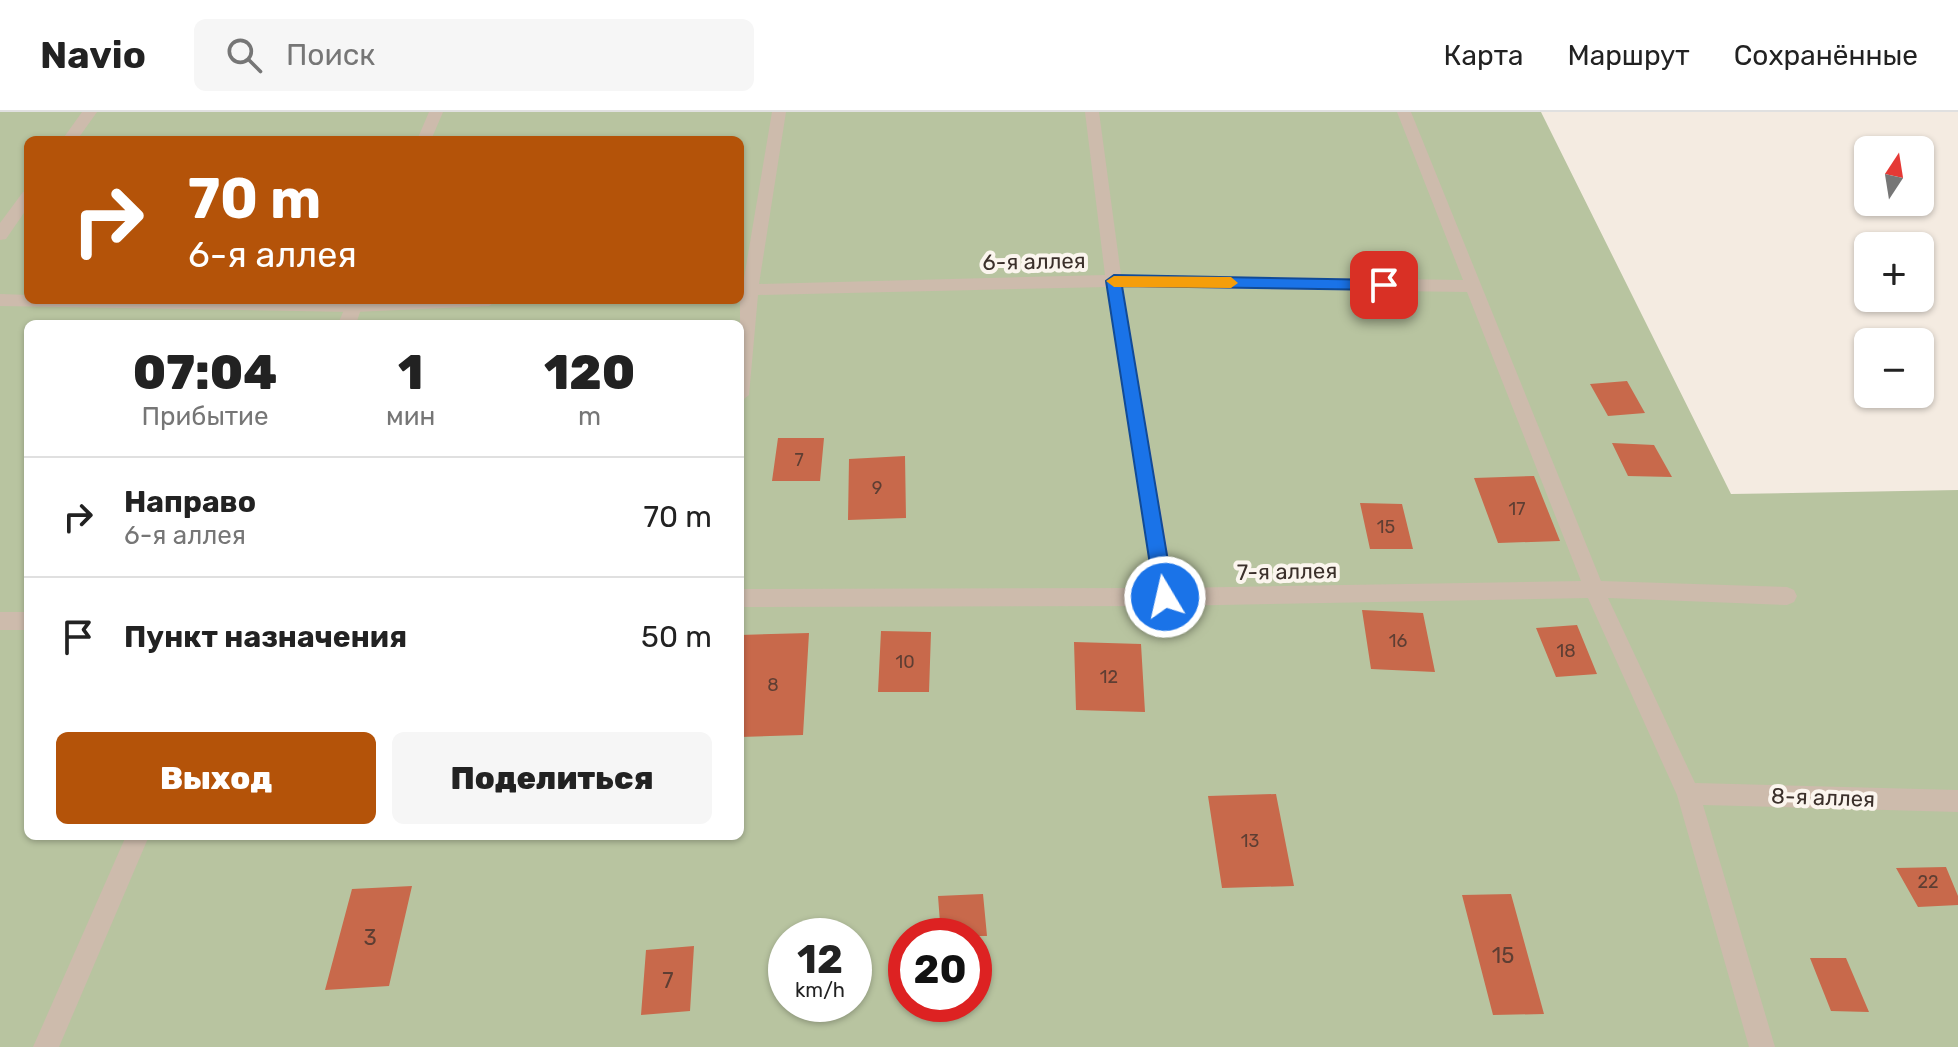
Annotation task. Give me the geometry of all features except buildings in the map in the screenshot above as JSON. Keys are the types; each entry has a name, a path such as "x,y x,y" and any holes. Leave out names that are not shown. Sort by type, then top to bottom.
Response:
{"street":[{"path":"72,136 90,112"},
{"path":"426,136 436,112"},
{"path":"744,320 745,289 779,112"},
{"path":"1092,112 1114,281 1165,597"},
{"path":"1404,112 1594,589 1688,794 1762,1047"},
{"path":"0,235 24,202"},
{"name":"6-я аллея","path":"745,289 1114,281 1474,286"},
{"path":"0,300 24,300"},
{"name":"7-я аллея","path":"744,598 1165,597 1594,589 1787,596"},
{"path":"0,621 24,621"},
{"name":"8-я аллея","path":"1688,794 1958,801"},
{"path":"46,1047 136,840"}],"green space":[{"path":"0,112 1541,112 1731,494 1958,490 1958,1047 0,1047"}],"slow traffic":[{"path":"1114,281 1231,283"}],"route":[{"path":"1165,597 1114,281 1384,285"}]}
